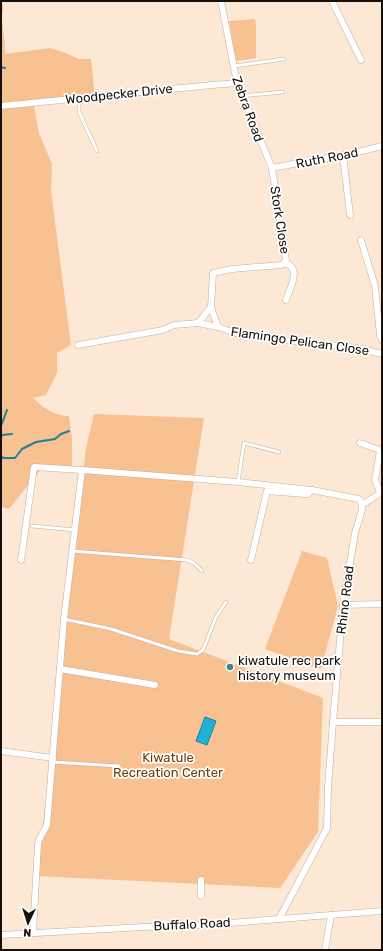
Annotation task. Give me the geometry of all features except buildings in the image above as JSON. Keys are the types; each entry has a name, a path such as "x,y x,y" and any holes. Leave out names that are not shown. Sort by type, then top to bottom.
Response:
{"street":[{"name":"Zebra Road","path":"221,1 237,83 241,96 272,168"},
{"path":"332,1 361,60"},
{"name":"Woodpecker Drive","path":"1,106 237,83"},
{"name":"Ruth Road","path":"272,168 382,146"},
{"path":"343,155 350,215"},
{"name":"Stork Close","path":"218,327 211,307 213,273 232,269 282,265 285,263 286,256 272,168"},
{"path":"361,240 375,286 380,336 382,340"},
{"path":"285,263 294,268 295,274 286,300"},
{"path":"198,323 211,307"},
{"name":"Flamingo Pelican Close","path":"78,345 163,330 174,325 198,323 218,327 241,335 357,348 382,354"},
{"path":"21,560 34,466 238,482 312,490 360,502 381,492 375,480 380,450 360,443"},
{"path":"33,933 38,844 47,825 64,619 82,470"},
{"path":"251,560 266,491 308,494 312,490"},
{"name":"Rhino Road","path":"279,919 327,828 328,787 343,605 354,538 361,516 360,502"},
{"path":"343,605 382,604"},
{"path":"60,669 155,685"},
{"path":"333,722 382,722"},
{"path":"1,751 52,760"},
{"path":"201,880 201,896"},
{"name":"Buffalo Road","path":"1,935 204,925 382,911"},
{"path":"325,950 331,915"}],"lane":[{"path":"234,66 284,59"},
{"path":"241,96 282,92"},
{"path":"79,99 79,112 97,151"},
{"path":"238,482 244,442 279,452"},
{"path":"32,526 74,530"},
{"path":"72,550 187,560 194,563 202,570"},
{"path":"64,619 111,629 172,649 197,654 203,650 216,617 226,602"},
{"path":"52,760 119,766"}],"green space":[{"path":"1,1 3,7 2,19 5,54 50,48 79,59 91,59 95,99 34,106 39,133 52,164 51,191 71,345 57,353 57,373 46,395 33,398 50,411 69,416 72,439 72,469 41,469 9,509 1,507"},
{"path":"255,19 256,58 236,61 229,21"},
{"name":"Kiwatule Recreation Center","path":"94,414 204,418 169,639 323,698 318,832 280,888 37,876 86,448"},
{"path":"302,551 327,558 338,606 321,669 265,649"}],"water":[{"path":"205,717 216,721 207,745 196,741"}],"waterway":[{"path":"1,67 5,68"},
{"path":"1,426 7,410"},
{"path":"1,456 3,458 15,458 22,449 36,442 55,439 61,434 69,431"},
{"path":"1,438 2,435 12,434"}],"place":[{"name":"kiwatule rec park history museum","path":"230,667"}]}
